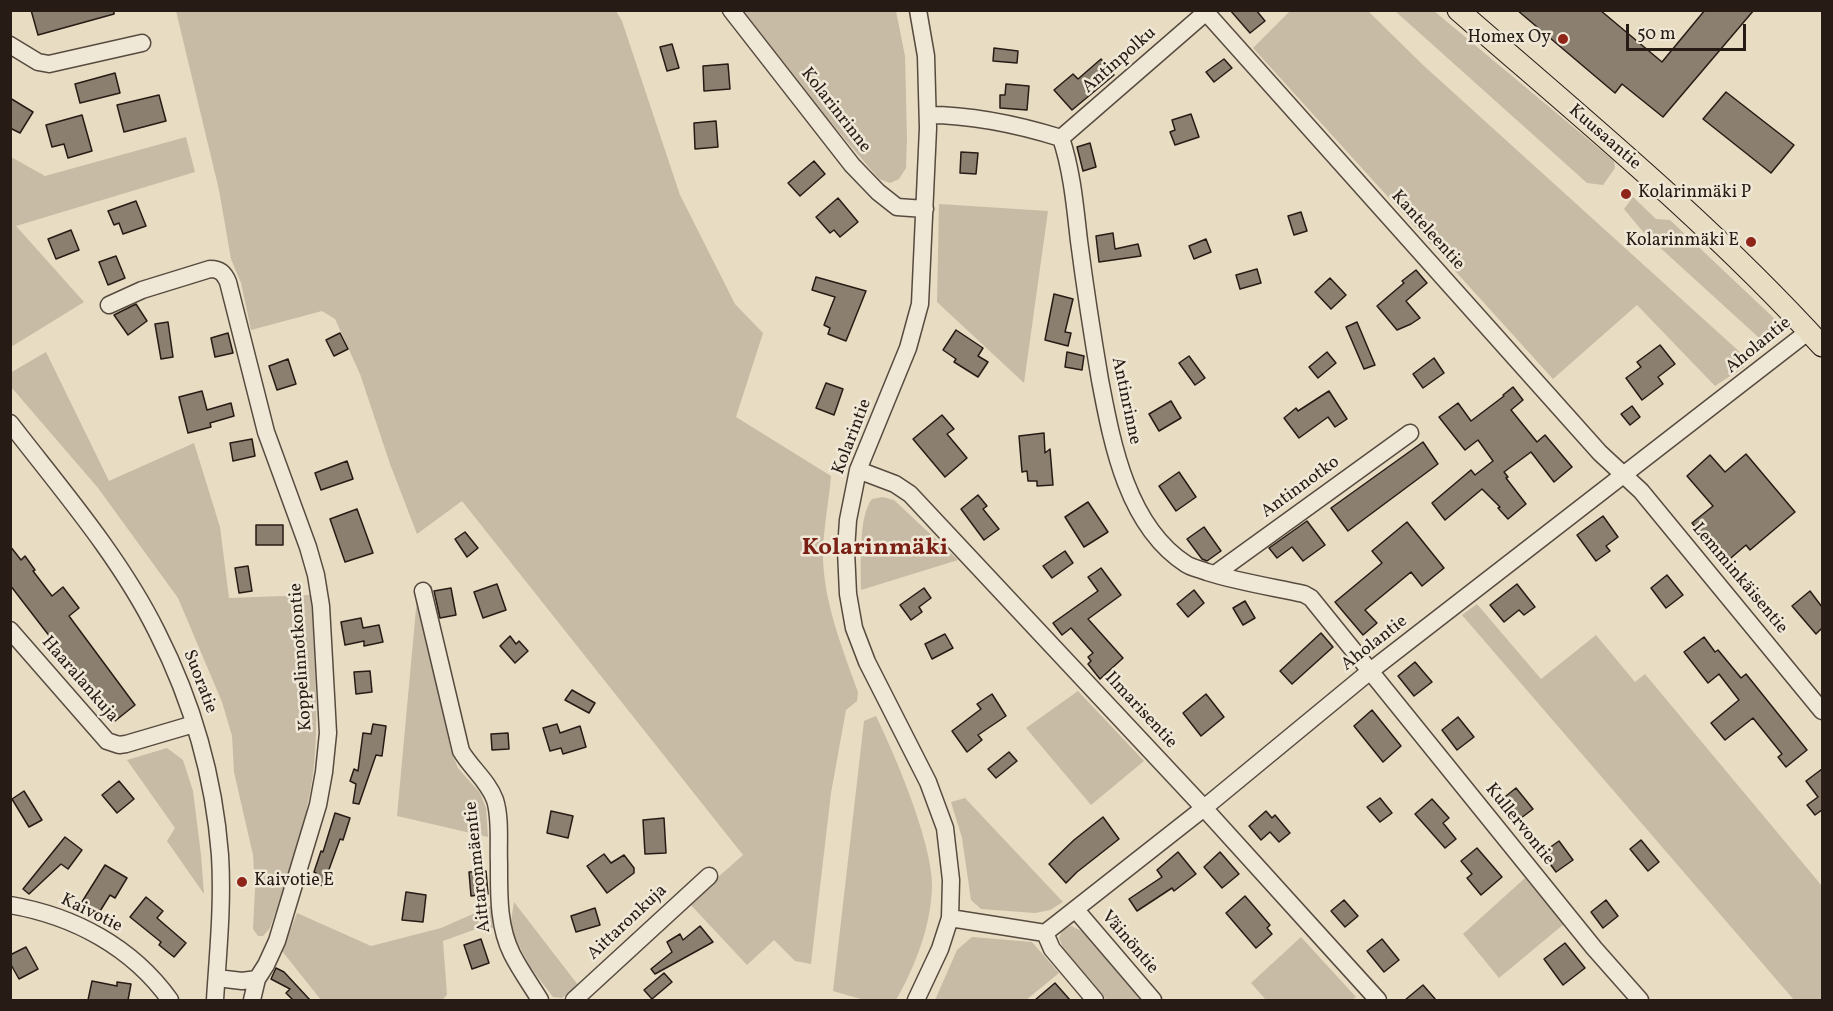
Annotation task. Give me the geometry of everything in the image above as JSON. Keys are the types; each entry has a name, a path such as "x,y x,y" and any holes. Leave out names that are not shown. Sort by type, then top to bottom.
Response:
{"main road":[{"name":"Kuusaantie","path":"1458,10 1649,176 1736,256 1816,338"}],"street":[{"name":"Kolarinrinne","path":"731,10 852,165 878,192 897,207 925,209"},
{"name":"Kolarintie","path":"916,1000 940,950 950,918 951,880 945,828 928,782 872,673 854,628 848,594 846,550 848,520 858,470 888,400 916,324 920,304 928,115 926,56 918,10"},
{"name":"Antinpolku","path":"1060,138 1204,11"},
{"name":"Kanteleentie","path":"1204,11 1600,453 1623,475"},
{"path":"10,45 38,62 49,64 142,43"},
{"path":"928,115 948,115 990,121 1060,138"},
{"name":"Antinrinne","path":"1060,138 1066,152 1072,184 1090,323 1110,430 1119,464 1130,492 1159,540 1172,554 1188,565 1215,574 1304,594 1311,598 1369,672"},
{"name":"Koppelinnotkontie","path":"109,305 142,290 210,269 221,271 225,275 266,432 316,575 322,617 326,684 327,733 324,771 318,805 277,942 257,978"},
{"name":"Aholantie","path":"1045,933 1204,808 1369,672 1623,475 1816,338"},
{"name":"Suoratie","path":"10,423 73,505 127,581 161,641 184,695 194,724 210,789 219,855 222,912 215,1000"},
{"name":"Antinnotko","path":"1215,574 1410,433"},
{"name":"Ilmarisentie","path":"858,470 895,484 910,494 1204,808 1378,1000"},
{"name":"Lemminkäisentie","path":"1623,475 1641,491 1822,711"},
{"name":"Aittaronmäentie","path":"423,591 461,751 468,764 492,792 496,803 499,900 506,940 518,966 540,1000"},
{"name":"Haaralankuja","path":"10,630 107,741 119,745 126,744 194,724"},
{"name":"Kullervontie","path":"1369,672 1594,948 1640,1000"},
{"name":"Aittaronkuja","path":"574,1000 709,876"},
{"name":"Kaivotie","path":"10,904 33,909 75,924 112,943 157,982 170,1000"},
{"name":"Väinöntie","path":"1076,910 1153,1000"},
{"path":"950,918 1045,933 1052,949 1095,1000"},
{"path":"217,978 243,981 257,978 252,1000"}],"shaded area":[{"path":"176,11 616,11 622,21 680,195 735,304 763,333 736,417 831,476 823,550 826,587 834,623 858,692 857,701 846,710 831,793 811,964 795,961 774,940 747,965 689,903 743,855 462,501 417,534 390,464 360,374 335,319 322,311 251,330 241,283 231,259 219,190"},
{"path":"743,11 896,11 905,56 907,138 906,168 899,179 890,183 879,179 790,75"},
{"path":"1290,11 1368,11 1423,65 1742,354 1744,367 1715,386 1637,305 1553,379 1253,48"},
{"path":"1395,11 1434,11 1614,161 1615,168 1603,185 1587,183"},
{"path":"186,137 195,172 16,226 84,302 11,347 11,157 45,176"},
{"path":"1633,197 1656,219 1670,220 1777,321 1778,332 1768,346 1644,233 1624,209"},
{"path":"939,204 1048,211 1024,383 937,302"},
{"path":"46,352 109,481 194,443 220,527 229,598 311,595 316,708 313,774 306,813 295,852 270,928 263,936 258,936 253,929 255,889 253,855 234,772 232,736 222,702 178,598 98,488 12,388 10,373"},
{"path":"883,497 894,500 958,560 861,590 861,543 864,517 872,499"},
{"path":"417,598 451,751 458,768 480,793 486,808 488,837 397,816"},
{"path":"1477,604 1541,679 1596,635 1635,682 1645,674 1822,886 1822,1000 1794,1000 1462,615"},
{"path":"1078,691 1144,761 1091,805 1026,728"},
{"path":"876,716 917,817 932,880 931,902 925,931 910,974 896,1000 864,1000 833,991 864,721"},
{"path":"167,748 183,760 193,791 204,894 167,841 175,828 127,760"},
{"path":"965,798 1063,902 1050,910 1035,913 981,909 971,900 962,838 951,802"},
{"path":"1525,878 1564,924 1499,978 1463,934"},
{"path":"514,902 578,985 562,998 553,997 530,967 510,928"},
{"path":"491,906 493,928 476,929 443,941 447,995 442,1000 321,1000 282,951 297,913 371,946 441,928"},
{"path":"1071,926 1084,932 1143,1000 1107,1000 1063,948 1059,938 1063,929"},
{"path":"972,937 1032,942 1059,973 1026,1000 935,1000 957,950"},
{"path":"1301,937 1356,997 1352,1000 1266,1000 1251,983"}],"building":[{"path":"31,10 114,10 114,14 38,35"},
{"path":"1230,10 1256,10 1265,21 1250,33"},
{"path":"1517,10 1600,10 1662,62 1705,10 1754,10 1663,117 1622,84 1615,93"},
{"path":"672,44 679,68 667,71 660,47"},
{"path":"994,48 1018,51 1017,63 993,61"},
{"path":"1101,59 1114,75 1072,110 1054,90 1073,74 1078,79"},
{"path":"1224,59 1232,68 1214,82 1206,72"},
{"path":"728,64 730,89 704,91 703,66"},
{"path":"115,73 120,93 80,103 75,84"},
{"path":"1006,84 1029,86 1027,110 1000,108 1000,95 1005,95"},
{"path":"1726,92 1794,145 1771,173 1703,119"},
{"path":"159,95 166,121 124,132 117,105"},
{"path":"10,98 33,112 20,133 10,128"},
{"path":"1191,114 1199,137 1175,145 1170,132 1175,130 1172,120"},
{"path":"82,115 92,151 68,158 64,144 52,147 46,125"},
{"path":"716,121 718,147 695,149 694,123"},
{"path":"1090,143 1096,167 1083,171 1077,147"},
{"path":"961,152 978,153 976,174 960,173"},
{"path":"814,161 825,174 800,196 788,183"},
{"path":"838,198 858,222 840,237 834,230 830,233 816,217"},
{"path":"136,201 146,226 123,234 119,223 114,225 108,211"},
{"path":"1301,212 1307,231 1294,235 1288,216"},
{"path":"71,230 79,250 56,259 48,239"},
{"path":"1113,233 1115,249 1138,244 1141,256 1099,262 1096,236"},
{"path":"1206,239 1211,252 1194,259 1189,246"},
{"path":"116,256 125,278 108,285 99,262"},
{"path":"1257,269 1261,283 1240,289 1236,275"},
{"path":"1416,270 1427,283 1406,301 1420,318 1397,330 1377,306"},
{"path":"816,277 866,291 846,341 828,334 830,328 824,325 835,297 812,290"},
{"path":"1330,278 1346,295 1331,309 1315,292"},
{"path":"1054,294 1073,299 1065,332 1071,333 1068,346 1045,340"},
{"path":"136,304 147,321 128,335 114,315"},
{"path":"168,322 173,357 161,359 155,324"},
{"path":"1357,322 1375,365 1364,369 1346,327"},
{"path":"956,330 983,348 978,356 988,362 978,377 954,362 956,359 943,350"},
{"path":"228,333 233,353 215,357 211,338"},
{"path":"340,333 348,349 334,356 326,340"},
{"path":"1660,345 1675,364 1658,377 1663,384 1642,400 1626,378 1641,367 1637,362"},
{"path":"1067,352 1084,356 1082,370 1065,367"},
{"path":"1327,352 1336,363 1318,378 1309,367"},
{"path":"1189,356 1205,378 1195,385 1179,363"},
{"path":"1434,358 1444,373 1423,388 1413,374"},
{"path":"288,359 296,384 277,390 269,366"},
{"path":"826,383 843,389 834,415 816,408"},
{"path":"1513,387 1523,400 1511,410 1537,442 1545,435 1572,467 1554,482 1531,452 1504,472 1526,504 1508,519 1498,508 1500,507 1482,489 1445,520 1432,503 1471,470 1475,475 1493,461 1478,440 1465,450 1439,417 1458,403 1471,421"},
{"path":"202,391 207,410 231,403 234,416 210,423 211,427 188,433 179,397"},
{"path":"1329,391 1347,419 1335,427 1328,417 1299,438 1284,418 1296,408 1298,411"},
{"path":"1171,401 1181,418 1159,431 1149,414"},
{"path":"1632,406 1640,417 1630,425 1621,414"},
{"path":"942,415 954,429 947,434 967,458 945,477 913,439"},
{"path":"1044,433 1045,453 1050,449 1053,485 1037,486 1037,481 1028,481 1027,471 1022,472 1019,436"},
{"path":"252,439 255,456 233,461 230,443"},
{"path":"1423,442 1438,464 1348,531 1331,508"},
{"path":"1746,454 1795,512 1750,550 1746,545 1725,563 1692,523 1713,506 1687,476 1710,455 1725,472"},
{"path":"347,461 353,479 321,490 315,473"},
{"path":"1179,472 1196,497 1176,511 1159,486"},
{"path":"978,495 987,506 983,509 999,529 984,540 961,509"},
{"path":"1088,502 1108,532 1084,547 1065,517"},
{"path":"357,509 373,553 345,562 330,519"},
{"path":"1603,516 1618,537 1606,546 1610,551 1596,561 1577,535"},
{"path":"1307,521 1325,545 1303,561 1292,547 1277,558 1269,548"},
{"path":"1407,522 1444,568 1422,586 1411,572 1365,610 1377,623 1363,635 1335,602 1382,563 1372,551"},
{"path":"256,525 283,525 283,545 256,545"},
{"path":"1204,527 1221,551 1207,561 1202,559 1187,539"},
{"path":"465,532 478,548 467,557 455,539"},
{"path":"10,546 21,560 25,556 52,596 63,587 79,608 69,616 135,705 115,721 10,585"},
{"path":"1065,551 1073,563 1052,578 1043,566"},
{"path":"248,566 252,591 239,593 235,568"},
{"path":"1101,568 1121,595 1088,619 1123,658 1100,679 1088,664 1091,661 1088,657 1093,653 1071,628 1062,635 1053,623 1098,591 1088,577"},
{"path":"1667,575 1683,595 1666,608 1651,588"},
{"path":"497,584 506,610 483,618 474,592"},
{"path":"1517,584 1535,607 1524,615 1519,610 1504,622 1490,605"},
{"path":"451,588 456,615 440,618 434,591"},
{"path":"924,588 931,598 919,607 922,612 911,620 900,605"},
{"path":"1194,590 1204,603 1188,617 1177,604"},
{"path":"1810,591 1822,607 1822,628 1816,634 1792,606"},
{"path":"1245,601 1255,618 1243,625 1233,608"},
{"path":"361,618 363,628 379,625 383,642 364,646 364,641 345,645 341,622"},
{"path":"1321,633 1333,647 1292,684 1280,671"},
{"path":"945,634 953,648 932,659 925,644"},
{"path":"510,636 516,644 519,641 528,651 515,663 500,646"},
{"path":"1704,637 1715,652 1718,650 1741,678 1746,674 1807,750 1786,767 1778,757 1782,754 1753,718 1725,740 1711,723 1739,700 1719,674 1708,683 1684,652"},
{"path":"1415,662 1432,682 1414,696 1398,676"},
{"path":"370,671 372,692 356,694 354,672"},
{"path":"572,690 595,703 589,713 565,700"},
{"path":"992,694 1006,716 978,735 982,740 967,752 952,731 981,709 977,704"},
{"path":"1206,694 1224,717 1201,736 1183,713"},
{"path":"1372,710 1401,746 1383,762 1354,726"},
{"path":"1458,717 1474,737 1457,750 1442,730"},
{"path":"373,724 386,726 382,756 376,755 359,804 353,803 356,784 350,781 354,769 358,771 363,733 371,734"},
{"path":"557,724 560,733 580,726 586,747 563,754 561,748 550,751 543,728"},
{"path":"508,733 509,749 492,750 491,734"},
{"path":"1009,752 1017,761 996,778 988,769"},
{"path":"1822,769 1822,810 1815,815 1807,805 1818,797 1806,781"},
{"path":"119,781 134,799 117,813 102,795"},
{"path":"1516,788 1533,809 1517,821 1501,800"},
{"path":"24,791 42,820 29,827 12,799"},
{"path":"1380,798 1392,813 1380,822 1367,807"},
{"path":"1432,799 1449,818 1443,823 1456,839 1445,848 1415,814"},
{"path":"551,811 573,816 568,838 547,833"},
{"path":"1266,811 1272,818 1275,815 1290,833 1279,842 1270,832 1261,840 1249,826"},
{"path":"335,813 350,818 323,886 313,882 316,873 314,872"},
{"path":"1103,817 1119,839 1066,883 1049,864"},
{"path":"664,818 666,853 645,854 643,820"},
{"path":"65,837 82,850 68,869 61,864 29,894 23,889"},
{"path":"1641,840 1659,862 1648,871 1630,849"},
{"path":"1559,841 1573,860 1556,872 1542,853"},
{"path":"1477,848 1502,877 1481,895 1467,878 1472,874 1461,861"},
{"path":"1178,852 1196,874 1174,891 1172,888 1137,911 1129,899 1162,877 1157,870"},
{"path":"1220,852 1239,874 1222,888 1204,867"},
{"path":"604,854 611,863 624,855 634,868 634,873 607,893 587,866"},
{"path":"105,865 127,878 115,898 110,895 97,916 80,905"},
{"path":"486,871 488,894 471,896 469,872"},
{"path":"406,892 426,895 423,922 402,920"},
{"path":"1245,896 1270,925 1267,928 1272,934 1256,948 1226,913"},
{"path":"146,897 163,911 157,918 186,943 174,957 159,945 161,942 130,917"},
{"path":"1344,900 1358,916 1345,927 1331,911"},
{"path":"1606,900 1618,916 1603,928 1591,912"},
{"path":"595,908 600,925 576,932 571,916"},
{"path":"700,926 713,942 655,974 651,969 672,952 667,942 680,934 683,940"},
{"path":"481,939 489,963 472,969 464,945"},
{"path":"1382,939 1399,960 1384,972 1367,951"},
{"path":"1565,943 1585,968 1563,985 1544,959"},
{"path":"26,947 38,969 19,979 10,963 10,955"},
{"path":"276,968 284,972 310,1000 293,1000 286,993 290,989 271,979"},
{"path":"664,973 672,982 652,999 644,990"},
{"path":"92,981 117,986 117,982 131,984 128,1000 88,1000"},
{"path":"1055,983 1070,1000 1035,1000"},
{"path":"1423,985 1436,1000 1405,1000"}],"place":[{"name":"Homex Oy","path":"1563,39"},
{"name":"Kolarinmäki P","path":"1626,194"},
{"name":"Kolarinmäki E","path":"1751,242"},
{"name":"Kaivotie E","path":"242,882"}],"district":[{"name":"Kolarinmäki","path":"875,550"}]}
